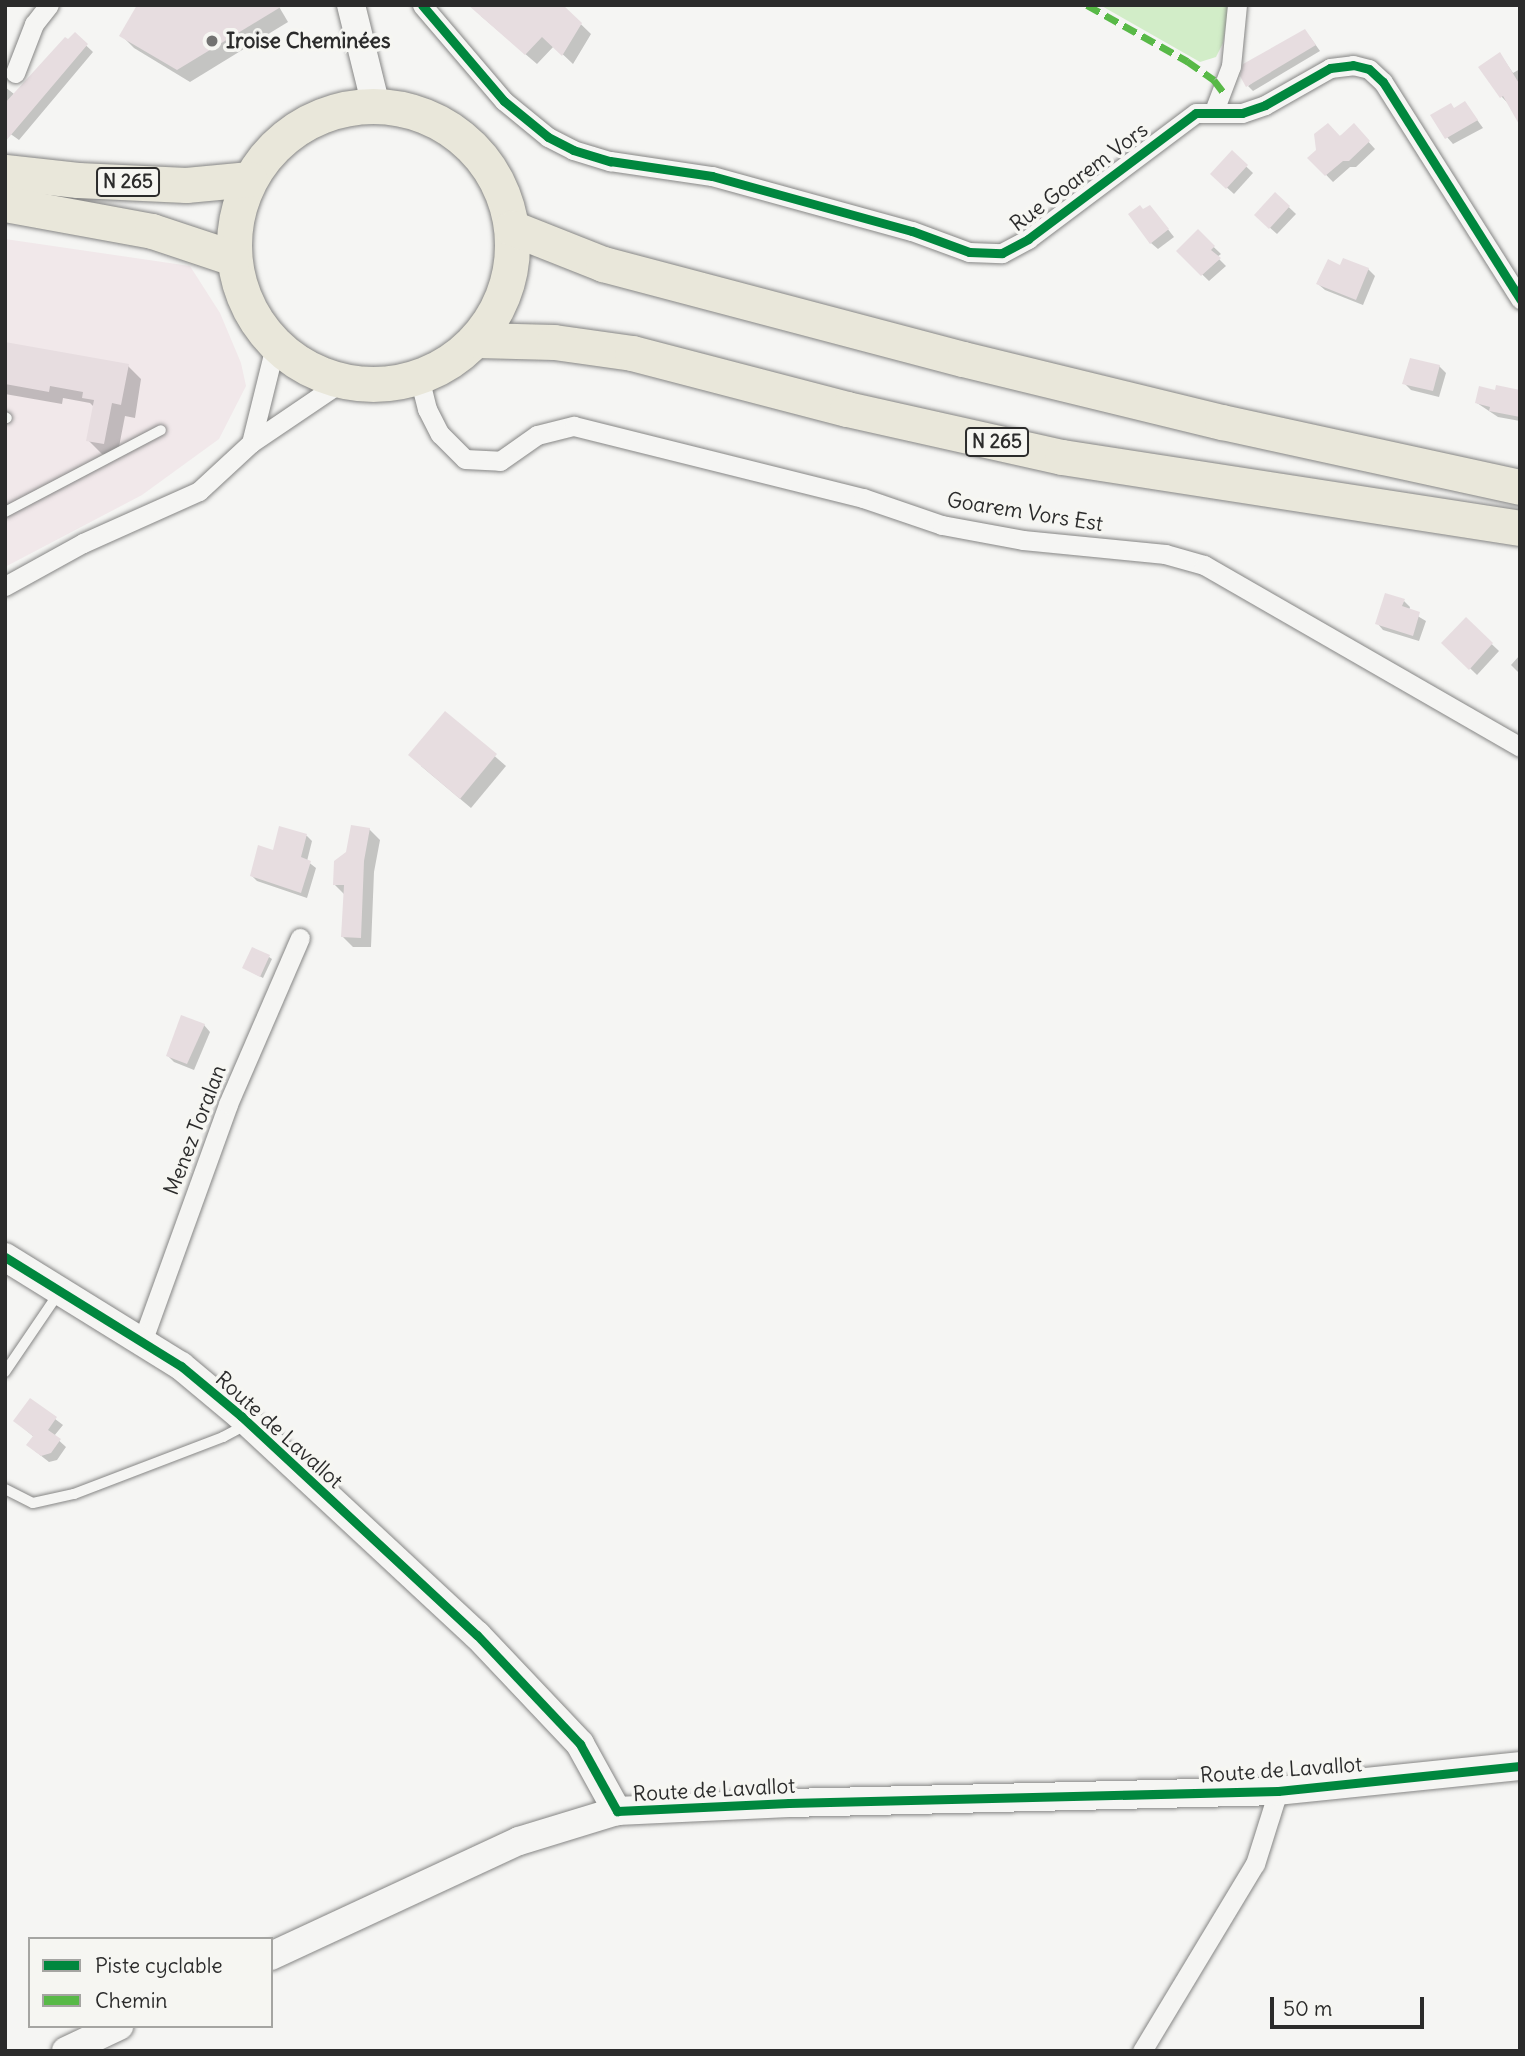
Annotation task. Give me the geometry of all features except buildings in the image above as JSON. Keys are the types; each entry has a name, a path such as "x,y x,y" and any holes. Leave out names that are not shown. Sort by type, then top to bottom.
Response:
{"highway":[{"path":"376,106 415,112 451,129 481,156 502,190 512,228 512,264 502,299 478,340 455,359 419,377 380,385 341,382 306,368 275,346 254,320 240,290 233,258 236,217 250,179 273,148 303,125 338,110 376,106"},
{"name":"N 265","path":"5,172 78,180 186,185 250,179"},
{"name":"N 265","path":"5,204 152,231 233,258"},
{"path":"512,228 603,264 963,359 1222,422 1520,488"},
{"name":"N 265","path":"478,340 554,342 632,353 847,409 1062,457 1520,528"}],"street":[{"path":"15,73 34,23 49,5"},
{"path":"351,5 376,106"},
{"name":"Rue Goarem Vors","path":"422,5 504,101 548,137 573,150 610,161 712,176 912,231 969,252 1002,253 1028,239 1196,113 1242,113 1265,105 1331,68 1353,65 1369,69 1383,82 1520,299"},
{"path":"1214,111 1231,66 1237,5"},
{"path":"251,443 275,346"},
{"name":"Goarem Vors Est","path":"419,377 427,409 440,434 465,459 500,461 537,435 574,426 863,498 942,525 1023,540 1165,554 1204,565 1520,747"},
{"path":"5,586 83,543 199,491 251,443 341,382"},
{"name":"Menez Toralan","path":"142,1342 228,1104 300,938"},
{"name":"Route de Lavallot","path":"5,1257 180,1366 248,1423 477,1635 571,1734 586,1754 617,1811 789,1803 1278,1791 1520,1766"},
{"path":"1142,2051 1255,1864 1278,1791"},
{"path":"273,1955 519,1841 617,1811"},
{"path":"66,2051 115,2028"}],"lane":[{"path":"5,512 161,430"},
{"path":"5,1372 60,1291"},
{"path":"5,1489 33,1503 74,1494 223,1437 248,1423"}],"shaded area":[{"path":"5,239 190,266 220,313 241,363 246,386 219,439 142,495 5,567"}],"green space":[{"path":"1100,5 1229,5 1223,43 1216,57 1200,62"}],"marked path":[{"path":"1087,5 1187,61 1214,80 1223,92"}],"cycle path":[{"path":"422,5 504,101 548,137 573,150 610,161 712,176 912,231 969,252 1002,253 1028,239 1196,113 1242,113 1265,105 1330,68 1353,65 1369,69 1383,82 1520,299"},
{"path":"5,1257 181,1366 241,1416 477,1635 580,1744 617,1811 789,1803 1278,1791 1520,1766"}],"place":[{"name":"Iroise Cheminées","path":"212,41"}]}
